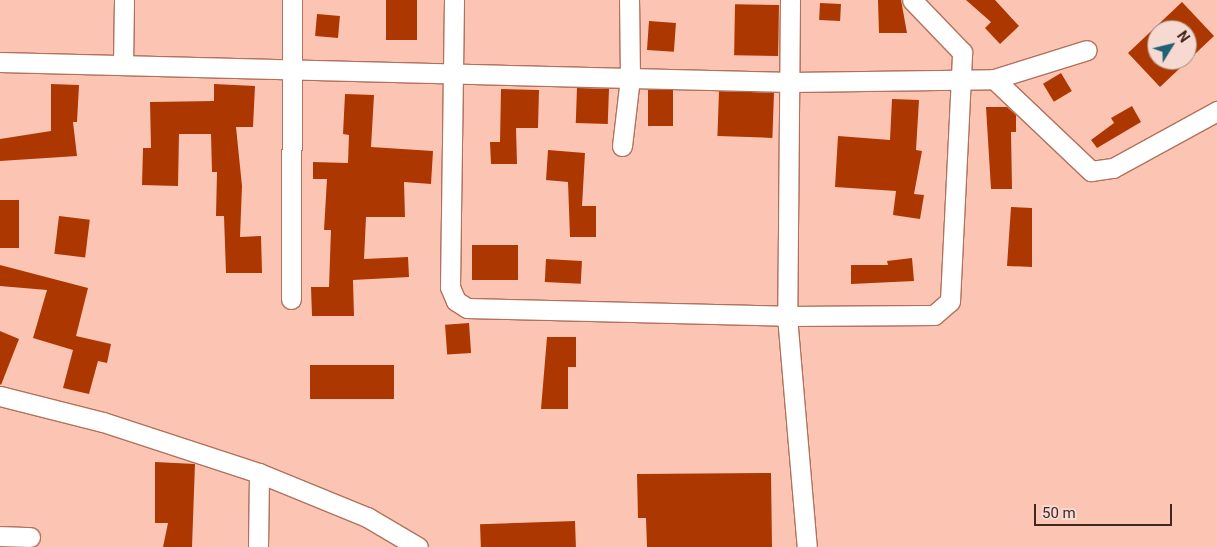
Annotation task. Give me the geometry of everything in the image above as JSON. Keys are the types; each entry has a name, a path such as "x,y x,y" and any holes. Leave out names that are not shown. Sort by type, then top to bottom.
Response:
{"street":[{"path":"123,65 124,0"},
{"path":"291,299 289,72 292,0"},
{"path":"454,0 450,287 456,301 467,308 787,316 934,315 944,310 950,301 959,79 962,52 912,0"},
{"path":"622,146 630,78 629,0"},
{"path":"790,0 792,82 787,316 807,547"},
{"path":"0,62 289,72 792,82 994,79 1087,50"},
{"path":"994,79 1091,171 1113,168 1217,111"},
{"path":"0,396 103,422 259,473 367,517 418,547"},
{"path":"258,547 259,473"},
{"path":"0,536 30,537"}],"building":[{"path":"386,0 417,0 417,40 386,40"},
{"path":"878,0 901,0 907,33 879,33"},
{"path":"966,0 995,0 1019,26 1000,44 985,28 991,22"},
{"path":"1182,2 1214,36 1197,52 1197,20 1163,20"},
{"path":"820,3 841,4 840,21 819,20"},
{"path":"735,4 779,5 778,56 734,55"},
{"path":"317,14 340,16 338,38 315,36"},
{"path":"649,21 676,23 674,52 647,50"},
{"path":"1147,35 1147,70 1178,70 1160,87 1128,53"},
{"path":"1061,73 1072,91 1054,102 1043,84"},
{"path":"51,84 79,85 77,122 73,122 77,156 0,161 0,139 51,131"},
{"path":"214,84 255,86 253,127 236,127 242,186 240,237 261,236 262,273 226,273 224,216 216,216 217,172 212,172 211,134 179,134 178,186 142,185 143,148 151,148 150,102 214,101"},
{"path":"577,88 609,89 608,124 576,123"},
{"path":"501,89 539,90 538,128 516,128 517,164 491,164 490,142 500,142"},
{"path":"648,90 673,90 673,126 648,126"},
{"path":"719,91 774,93 772,138 717,136"},
{"path":"345,94 374,95 371,147 433,151 431,184 404,182 405,217 366,217 364,259 408,257 409,277 353,280 354,316 312,316 311,287 329,287 331,230 324,230 327,179 313,179 313,162 348,163 349,135 343,134"},
{"path":"892,99 919,100 916,150 922,151 914,194 924,195 920,219 893,215 896,191 835,187 838,136 890,140"},
{"path":"1132,106 1141,122 1097,148 1091,140 1114,123 1111,118"},
{"path":"986,107 1007,107 1016,115 1016,132 1011,132 1012,189 991,189"},
{"path":"548,150 585,153 582,206 596,206 596,237 570,237 568,182 546,180"},
{"path":"0,200 19,200 19,248 0,248"},
{"path":"1011,207 1032,208 1032,267 1007,266"},
{"path":"59,216 90,220 85,257 54,254"},
{"path":"472,245 518,245 518,280 472,280"},
{"path":"912,258 914,281 851,284 851,265 888,265 887,261"},
{"path":"546,259 582,261 581,284 545,282"},
{"path":"0,265 88,288 76,336 111,344 107,363 98,361 89,394 63,388 73,350 33,338 47,290 0,286"},
{"path":"469,323 471,353 447,355 445,325"},
{"path":"0,331 19,339 1,385 0,384"},
{"path":"547,337 576,337 576,367 568,367 568,409 541,409"},
{"path":"310,365 394,365 394,399 310,399"},
{"path":"155,462 195,464 192,547 163,547 168,523 155,523"},
{"path":"771,473 772,547 647,547 646,518 638,518 637,474"},
{"path":"575,521 576,547 481,547 480,524"}]}
